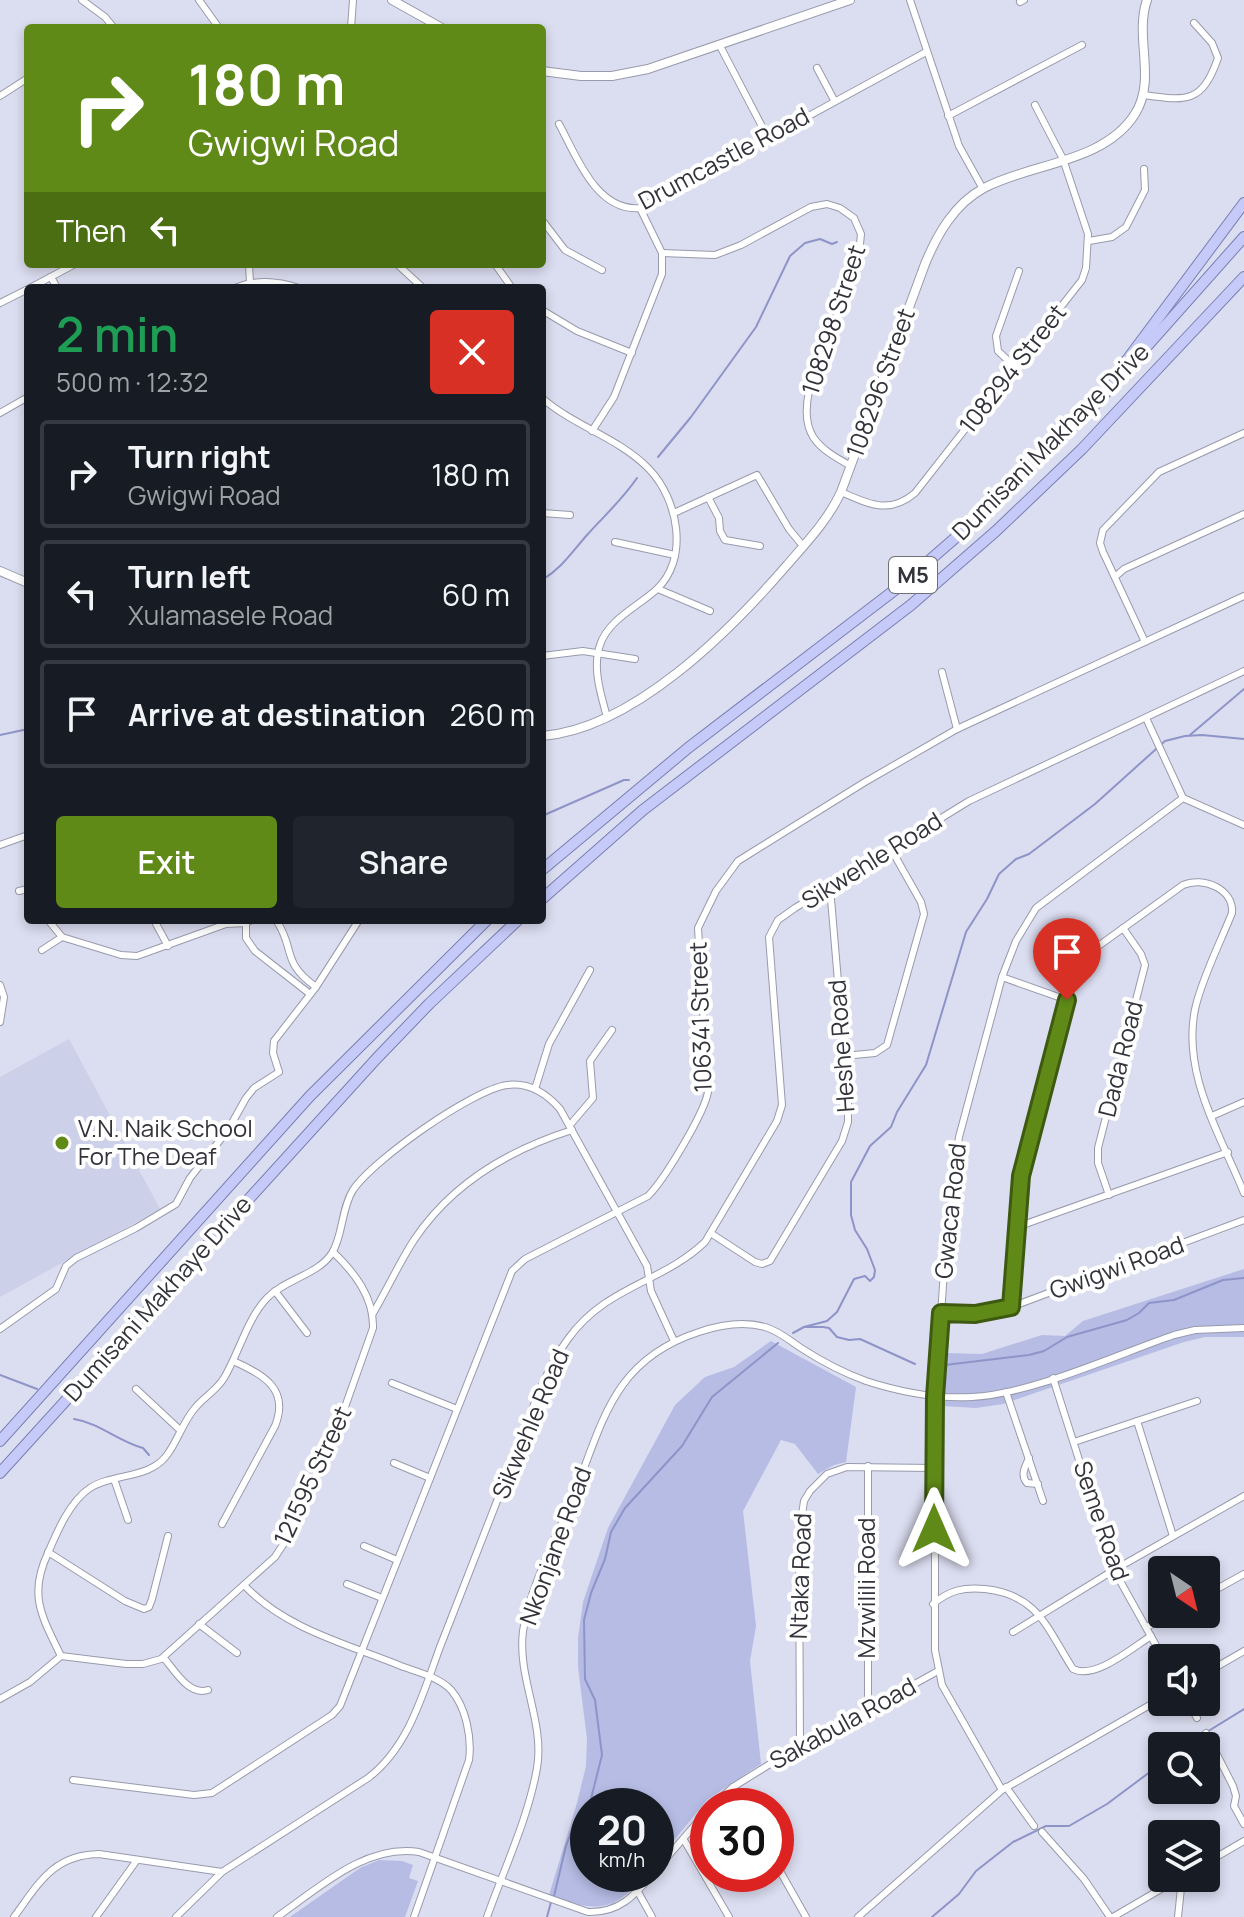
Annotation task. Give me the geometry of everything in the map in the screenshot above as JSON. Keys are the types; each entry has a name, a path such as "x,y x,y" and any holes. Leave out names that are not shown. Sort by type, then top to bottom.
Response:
{"main road":[{"path":"1092,408 1244,203"},
{"name":"Dumisani Makhaye Drive","path":"546,867 667,765 900,586 1010,488 1092,408 1244,237"},
{"name":"Dumisani Makhaye Drive","path":"546,895 643,810 911,605 986,540 1082,449 1244,277"},
{"name":"Dumisani Makhaye Drive","path":"0,1441 310,1096 483,924"},
{"name":"Dumisani Makhaye Drive","path":"0,1473 377,1058 514,924"}],"street":[{"path":"82,0 111,24"},
{"path":"199,0 216,24"},
{"path":"351,24 353,0"},
{"path":"392,0 435,24"},
{"path":"546,72 612,76 648,69 850,0"},
{"path":"910,0 959,146 983,189"},
{"path":"1147,0 1142,31 1144,95 1180,99 1193,97 1200,91 1218,58 1212,43 1194,23"},
{"path":"948,116 1082,45"},
{"path":"720,46 767,136"},
{"name":"Drumcastle Road","path":"559,124 585,173 603,194 624,207 640,208 926,52"},
{"name":"Drumcastle Road","path":"817,68 834,100"},
{"path":"0,85 3,94 24,81"},
{"name":"108296 Street","path":"546,735 579,728 646,696 731,627 826,519 841,492 940,232 957,211 983,189 1103,144 1134,116 1144,95"},
{"name":"108294 Street","path":"841,492 879,505 899,504 907,499 1082,280 1089,241 1063,159 1035,105"},
{"path":"1089,241 1112,237 1126,227 1145,190 1144,169"},
{"name":"108298 Street","path":"662,253 715,255 819,205 840,208 854,218 861,234 859,254 805,409 807,423 818,444 826,453 851,466"},
{"path":"592,431 614,397 662,274 662,253 640,208"},
{"path":"546,225 565,250 602,270"},
{"path":"37,284 68,268"},
{"path":"249,268 250,283"},
{"path":"401,268 419,284"},
{"path":"1015,367 998,351 996,336 1019,271"},
{"path":"51,277 55,284"},
{"path":"247,284 284,284"},
{"path":"0,303 24,291"},
{"path":"546,312 577,331 632,353"},
{"path":"0,413 24,399"},
{"path":"546,401 642,462 658,478 674,513 675,555 665,579 658,589 610,628 600,642 598,683 607,717"},
{"path":"1145,642 1100,543 1107,524 1159,472 1244,433"},
{"path":"674,513 753,475 760,477 789,529 803,546"},
{"path":"708,497 719,518 720,531 725,540 760,546"},
{"path":"546,513 570,515"},
{"path":"1116,576 1124,569 1244,514"},
{"path":"615,542 675,555"},
{"path":"0,571 24,581"},
{"path":"658,589 710,611"},
{"name":"106341 Street","path":"73,1780 194,1795 220,1789 332,1715 342,1700 516,1267 525,1259 642,1201 656,1188 707,1099 698,928 706,908 730,869 745,856 957,729 1243,598"},
{"path":"546,655 573,651 598,652 635,659"},
{"name":"Sikwehle Road","path":"176,1917 222,1872 381,1768 390,1759 403,1738 553,1364 567,1339 596,1308 614,1295 689,1256 712,1234 777,1121 782,1105 769,958 770,932 778,920 969,801 1244,671"},
{"path":"942,672 957,729"},
{"path":"1146,718 1183,798 1244,825"},
{"name":"Gwaca Road","path":"1034,1826 1004,1789 957,1715 938,1671 933,1604 935,1397 956,1148 1002,977 1016,941 1036,908 1183,798"},
{"path":"0,845 24,836"},
{"path":"844,1056 875,1053 887,1045 924,914 921,902 891,849"},
{"path":"1011,1307 1021,1176 1067,1000 1082,961 1191,881 1207,883 1225,893 1232,901 1232,913 1196,1005 1192,1036 1193,1060 1200,1086 1244,1193"},
{"name":"Heshe Road","path":"712,1234 759,1263 772,1259 846,1131 848,1100 830,887"},
{"path":"19,891 24,890"},
{"path":"51,924 62,937 129,956 144,955 226,924"},
{"path":"156,924 168,946"},
{"path":"248,924 248,943 310,994"},
{"path":"278,924 291,963 303,978 316,987"},
{"path":"0,1329 56,1289 64,1269 76,1258 176,1204 190,1178 228,1130 246,1098 260,1083 279,1072 273,1053 274,1041 316,987 356,924"},
{"name":"Dada Road","path":"1109,1195 1098,1163 1098,1148 1145,965 1123,928"},
{"path":"42,950 62,937"},
{"path":"535,1089 549,1044 590,970"},
{"path":"1002,977 1067,1000"},
{"path":"0,985 4,997 0,1022"},
{"path":"571,1127 593,1098 590,1064 612,1030"},
{"path":"61,1656 36,1594 40,1571 48,1552 79,1498 94,1485 144,1471 159,1463 168,1454 195,1408 218,1386 264,1302 275,1291 317,1266 333,1252 353,1190 394,1152 440,1117 485,1093 506,1085 535,1089 552,1100 571,1127 647,1266 651,1291 674,1341"},
{"path":"1212,1116 1244,1102"},
{"name":"121595 Street","path":"164,1658 275,1557 288,1537 359,1371 373,1328 372,1315 414,1241 457,1191 486,1168 571,1127"},
{"path":"1017,1227 1228,1152"},
{"name":"Gwigwi Road","path":"941,1313 975,1314 1011,1307 1244,1220"},
{"path":"333,1252 360,1284 372,1315"},
{"path":"275,1291 307,1333"},
{"name":"Nkonjane Road","path":"487,1917 537,1769 538,1734 524,1679 522,1653 526,1615 613,1399 628,1375 641,1362 674,1341 710,1328 733,1324 764,1327 862,1379 935,1397 972,1397 1006,1392 1053,1378 1174,1335 1195,1330 1244,1328"},
{"path":"222,1524 275,1426 280,1411 279,1398 269,1381 233,1361"},
{"name":"Seme Road","path":"1053,1378 1114,1570 1155,1644"},
{"path":"392,1383 457,1409"},
{"path":"136,1389 180,1430"},
{"path":"1006,1392 1043,1501"},
{"path":"1074,1442 1197,1401"},
{"path":"1137,1421 1173,1536"},
{"path":"1029,1458 1023,1470 1024,1478 1027,1483 1038,1484"},
{"path":"394,1463 430,1478"},
{"name":"Mzwilili Road","path":"868,1466 868,1711"},
{"name":"Ntaka Road","path":"800,1747 800,1512 810,1491 827,1474 847,1467 934,1468"},
{"path":"114,1479 128,1520"},
{"path":"1013,1632 1244,1496"},
{"path":"48,1552 125,1601 147,1608 168,1536"},
{"path":"364,1546 397,1560"},
{"path":"1220,1587 1244,1574"},
{"path":"347,1584 382,1598"},
{"path":"244,1585 274,1613 429,1676 451,1690 458,1701 471,1749 464,1781 414,1917"},
{"path":"933,1604 955,1590 974,1588 1008,1592 1022,1598 1039,1614 1073,1669 1081,1673 1094,1671 1151,1636"},
{"path":"199,1624 237,1653"},
{"path":"1220,1665 1244,1651"},
{"path":"0,1699 30,1682 61,1656 126,1664 143,1664 164,1658 193,1690 200,1693 208,1690"},
{"name":"Sakabula Road","path":"733,1787 938,1671"},
{"path":"858,1917 1004,1789 1148,1706"},
{"path":"1220,1760 1233,1786 1236,1796 1234,1806 1244,1824"},
{"path":"1042,1832 1084,1879 1112,1917 1156,1892"},
{"name":"Sakabula Road","path":"674,1851 690,1833"},
{"path":"684,1840 729,1917"},
{"path":"1220,1855 1244,1841"},
{"name":"Sakabula Road","path":"277,1917 355,1864 376,1854 401,1849 588,1912 600,1913 617,1908 638,1892"},
{"path":"14,1917 42,1878 71,1858 99,1854 222,1872"},
{"path":"96,1917 137,1860"},
{"path":"638,1892 652,1917"},
{"path":"792,1892 806,1917"},
{"path":"1178,1917 1180,1892"}],"shaded area":[{"name":"V.N. Naik School For The Deaf","path":"69,1039 160,1209 0,1297 0,1077"},
{"path":"1244,1269 1244,1337 1205,1337 1184,1342 1003,1404 976,1408 943,1406 944,1353 982,1354 1042,1335 1065,1336 1083,1321"},
{"path":"771,1341 856,1387 846,1462 818,1474 795,1444 781,1440 743,1511 756,1626 750,1661 761,1764 725,1788 690,1788 690,1821 674,1840 674,1788 581,1788 586,1766 587,1739 578,1667 578,1638 583,1602 608,1528 675,1405 705,1377 734,1367"},
{"path":"570,1826 570,1892 628,1892 613,1903 602,1906 579,1905 549,1895"},
{"path":"379,1860 413,1865 409,1878 418,1881 405,1917 290,1917 360,1868"}],"waterway":[{"path":"658,457 756,327 790,256 805,243 820,239 832,244 837,242"},
{"path":"546,577 566,559 637,478"},
{"path":"1190,735 1244,689"},
{"path":"0,735 24,730"},
{"path":"804,1327 827,1321 837,1312 854,1279 865,1276 870,1281 874,1277 875,1270 851,1215 851,1182 870,1146 891,1127 926,1065 966,932 999,874 1095,804 1165,741 1202,735 1244,739"},
{"path":"546,814 629,780"},
{"path":"945,1365 1044,1351 1067,1337 1127,1320 1149,1303 1174,1300 1223,1280 1244,1278"},
{"path":"793,1333 804,1327 829,1328 837,1337 860,1339 915,1364"},
{"path":"554,1896 566,1846 591,1799 602,1755 595,1700 585,1679 584,1620 611,1532 625,1508 682,1446 712,1397 778,1343"},
{"path":"0,1375 37,1389"},
{"path":"74,1419 143,1448 149,1455"},
{"path":"1207,1732 1244,1709"},
{"path":"932,1917 959,1894 976,1871 1013,1842 1046,1826 1069,1826 1107,1804 1148,1773"},
{"path":"547,1917 551,1902"}],"place":[{"name":"V.N. Naik School For The Deaf","path":"62,1143"}],"route":[{"path":"934,1529 935,1397 941,1313 975,1314 1011,1307 1021,1176 1067,1000"}]}
